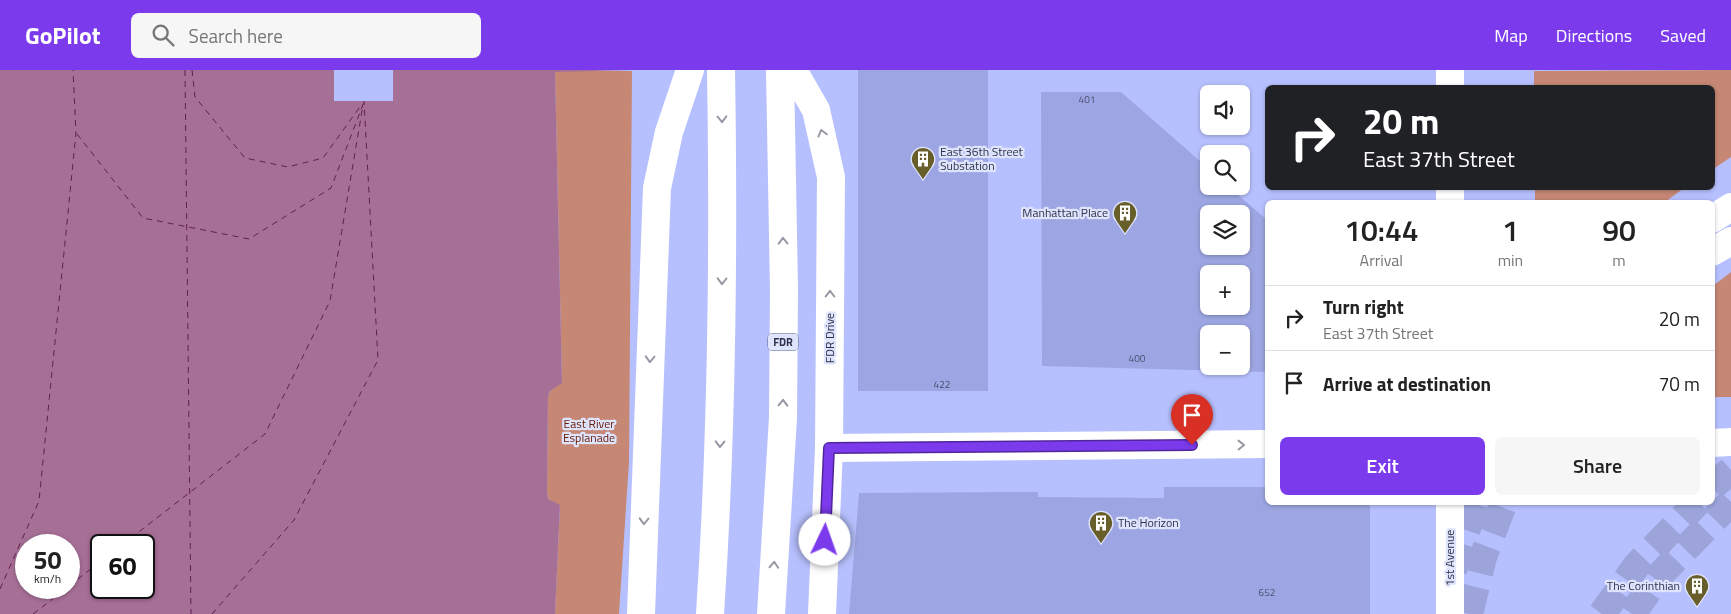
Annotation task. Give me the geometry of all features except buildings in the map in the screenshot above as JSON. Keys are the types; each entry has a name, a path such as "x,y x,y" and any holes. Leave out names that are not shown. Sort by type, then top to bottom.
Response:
{"main road":[{"path":"656,614 668,381 670,142 674,70"},
{"path":"641,614 656,197 661,160 690,70"},
{"path":"710,614 720,446 723,201 721,70"},
{"name":"FDR","path":"771,614 783,418 784,290 780,70"},
{"name":"FDR Drive","path":"793,70 816,110 831,177 829,448 822,614"},
{"path":"1450,70 1450,85"},
{"path":"1715,217 1731,207"},
{"path":"1715,250 1731,241"},
{"path":"1715,442 1731,442"},
{"path":"829,448 1265,444"},
{"name":"1st Avenue","path":"1450,505 1450,614"}],"green space":[{"path":"1731,70 1731,157 1715,168 1715,85 1534,85 1534,71"},
{"name":"East River Esplanade","path":"555,71 632,71 629,462 619,614 555,614 560,506 548,499 547,492 548,397 550,391 562,382"},
{"path":"1535,190 1681,190 1668,200 1535,200"},
{"path":"1731,272 1731,397 1715,397 1715,284"}],"shaded area":[{"path":"0,70 632,70 555,72 562,383 550,391 548,397 547,492 548,499 560,505 555,614 0,614"}],"pier":[{"path":"334,70 393,70 393,101 334,101"}],"ferry route":[{"path":"0,589 39,501 76,133 73,70"},
{"path":"185,70 191,614"},
{"path":"192,70 195,97 245,158 288,167 323,158 362,104"},
{"path":"212,614 294,520 378,360 364,101"},
{"path":"77,134 143,218 249,239 331,188 364,102"},
{"path":"136,534 265,434 330,301 363,105"},
{"path":"80,577 90,570"},
{"path":"33,614 53,599"}],"tunnel":[{"path":"1715,484 1731,470"},
{"path":"1632,614 1658,577 1731,502"},
{"path":"1453,570 1475,505"},
{"path":"1469,614 1483,557 1503,505"},
{"path":"1602,614 1637,565 1695,505"}],"place":[{"name":"East 36th Street Substation","path":"923,180"},
{"name":"Manhattan Place","path":"1125,234"},
{"name":"The Horizon","path":"1101,544"},
{"name":"The Corinthian","path":"1697,607"}],"route":[{"path":"825,540 829,448 1192,445"}]}
